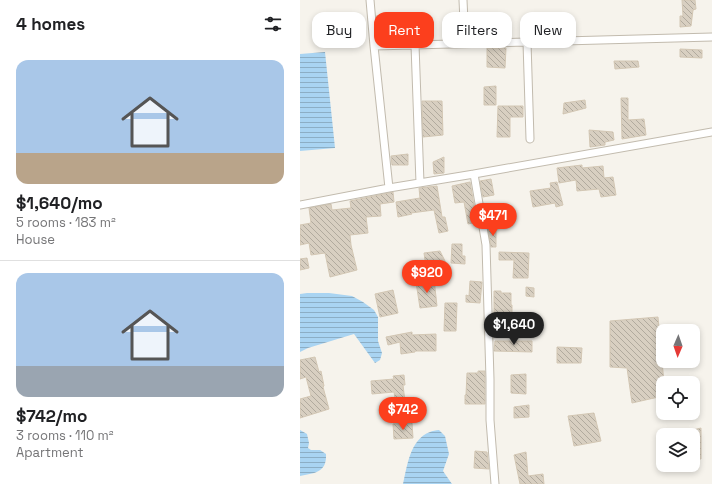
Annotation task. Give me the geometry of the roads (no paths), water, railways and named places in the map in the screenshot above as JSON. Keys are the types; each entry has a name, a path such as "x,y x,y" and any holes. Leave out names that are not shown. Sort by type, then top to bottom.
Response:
{"street":[{"path":"370,0 374,46"},
{"path":"463,0 464,12"},
{"path":"576,41 712,37"},
{"path":"374,48 389,188"},
{"path":"414,48 420,183"},
{"path":"526,48 530,139"},
{"path":"300,205 389,188 712,132"},
{"path":"474,174 486,246 490,420 495,484"}],"water":[{"path":"325,52 335,148 300,151 300,54"},
{"path":"329,293 352,296 374,310 378,317 378,341 382,353 380,360 375,363 354,334 308,348 300,352 300,294"},
{"path":"300,430 307,434 309,443 308,448 311,450 320,450 326,454 326,460 322,469 319,471 300,476"},
{"path":"439,430 445,436 449,454 443,471 452,484 403,484 410,454 418,441 430,432"}]}
